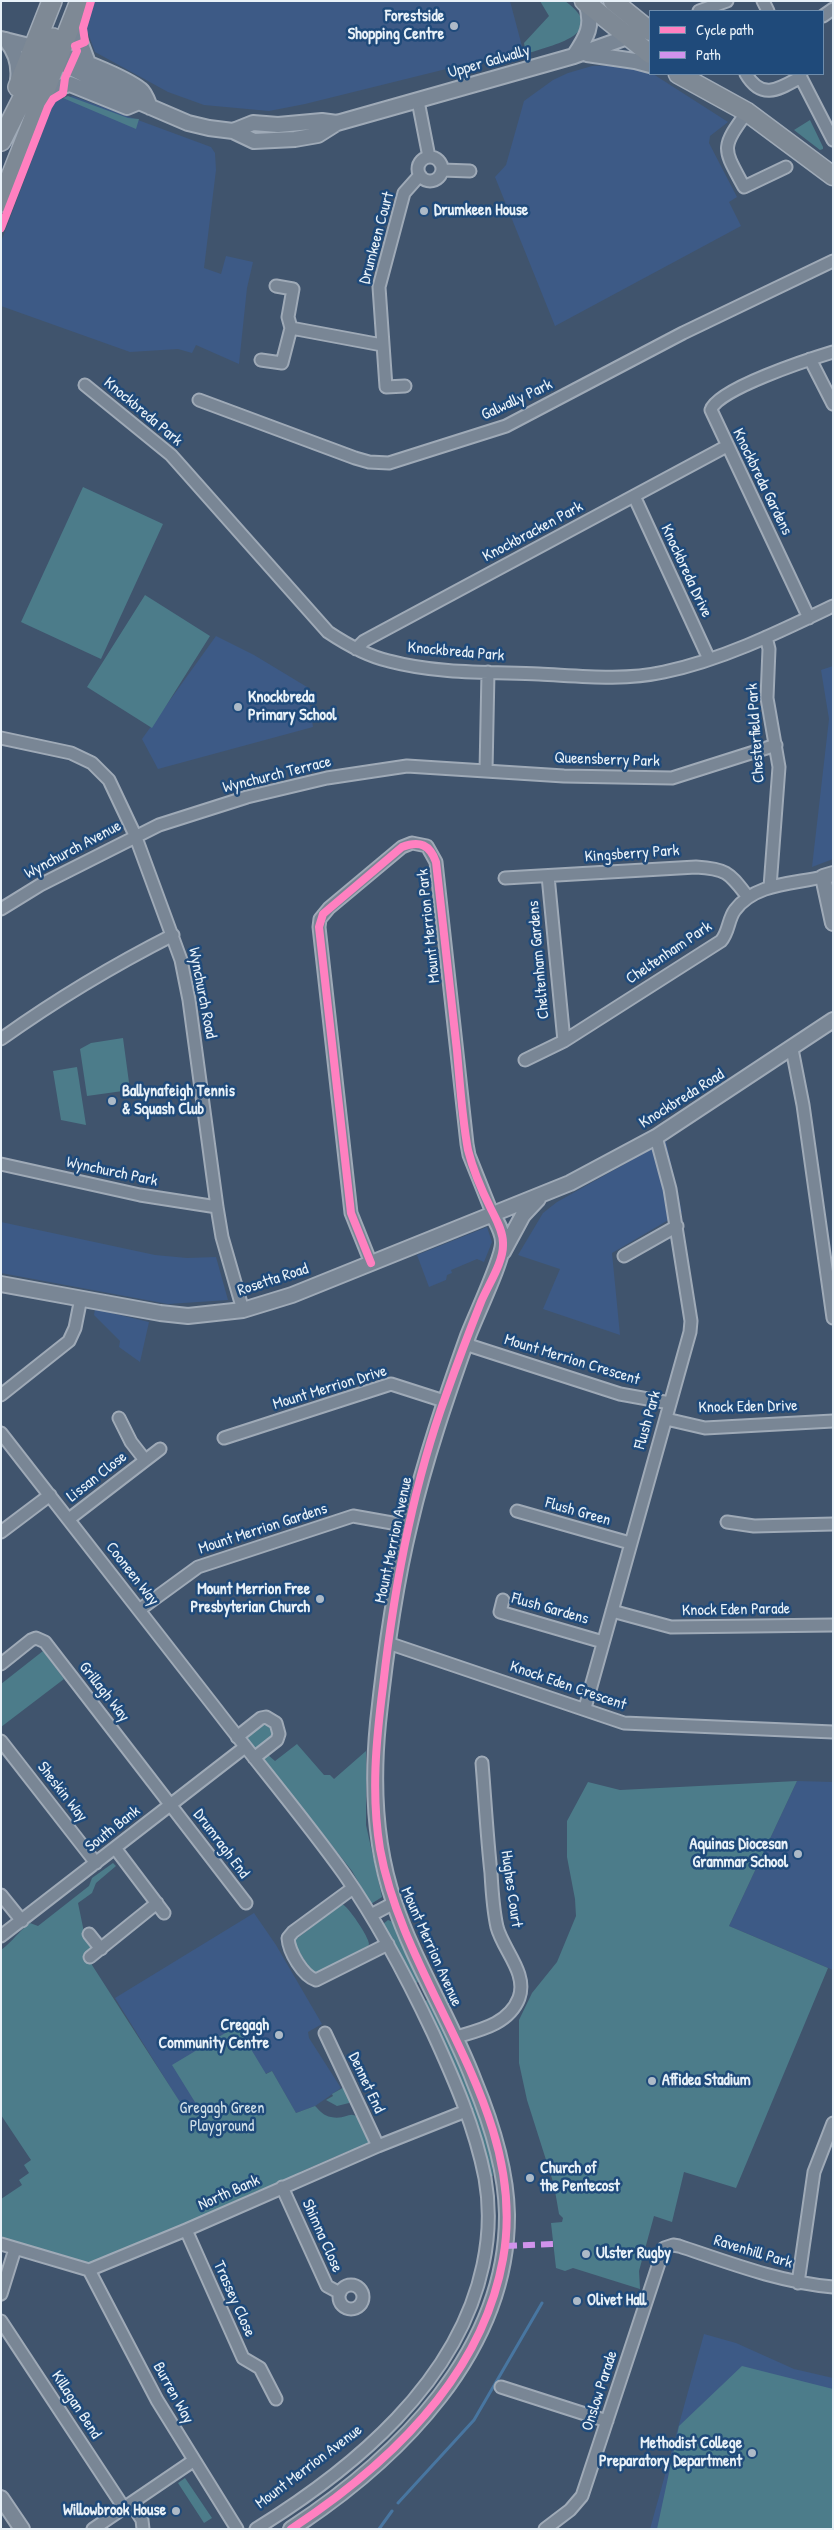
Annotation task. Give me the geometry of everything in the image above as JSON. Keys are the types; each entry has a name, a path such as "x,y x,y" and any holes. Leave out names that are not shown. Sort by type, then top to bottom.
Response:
{"highway":[{"path":"1,202 43,96 49,55 52,1"},
{"path":"1,142 76,5"},
{"path":"1,132 14,96 49,55"}],"main road":[{"path":"613,1 649,30"},
{"path":"590,2 628,38 649,53"},
{"path":"681,75 704,82"},
{"path":"690,75 704,82 833,176"}],"street":[{"path":"702,10 727,1"},
{"path":"590,2 589,32 579,54 635,61 649,65"},
{"path":"76,5 79,39 88,64"},
{"name":"Upper Galwally","path":"49,55 144,104 188,123 233,131 260,142 318,135 337,123 579,54 649,31"},
{"path":"3,39 49,55 88,64 142,90 144,104 127,107 70,84 55,88 43,96"},
{"path":"3,39 13,49 19,66 14,96"},
{"path":"747,75 759,88 771,91 800,75 833,140"},
{"path":"418,101 429,157"},
{"path":"743,110 729,137 726,148 730,162 744,187 786,167"},
{"path":"429,157 439,161 442,170 439,177 432,180 426,180 420,175 420,164 429,157"},
{"path":"442,170 470,170"},
{"name":"Drumkeen Court","path":"405,386 386,387 379,298 381,276 404,193 420,175"},
{"name":"Galwally Park","path":"199,400 355,458 369,462 389,462 506,426 683,333 833,261"},
{"path":"261,360 282,363 291,328 288,317 293,289 276,286"},
{"path":"291,328 382,345"},
{"path":"833,352 810,359 833,404"},
{"name":"Knockbreda Gardens","path":"809,618 712,416 712,405 756,380 810,359"},
{"name":"Knockbreda Park","path":"85,385 172,455 328,632 356,649 387,661 421,668 488,672 616,677 663,672 709,659 766,637 833,606"},
{"name":"Knockbracken Park","path":"356,649 364,641 727,446"},
{"name":"Knockbreda Drive","path":"634,496 709,659"},
{"name":"Chesterfield Park","path":"766,637 769,649 767,698 778,767 770,887"},
{"path":"486,771 488,672"},
{"name":"Wynchurch Road","path":"1,738 71,753 92,763 109,780 135,835 181,960 189,1000 222,1237 243,1310"},
{"name":"Queensberry Park","path":"432,767 564,776 672,778 776,745"},
{"name":"Wynchurch Terrace","path":"135,835 181,817 287,787 391,768 432,767"},
{"name":"Wynchurch Avenue","path":"1,909 40,885 135,835"},
{"name":"Mount Merrion Park","path":"372,1263 352,1212 319,927 320,919 329,908 402,846 412,843 427,846 436,862 467,1144 469,1155 493,1214"},
{"name":"Kingsberry Park","path":"505,878 696,867 712,868 728,873 748,897"},
{"path":"828,875 833,923"},
{"name":"Cheltenham Park","path":"525,1060 564,1041 721,941 726,936 733,912 748,897 770,887 828,875"},
{"name":"Cheltenham Gardens","path":"548,876 564,1041"},
{"path":"1,1039 68,992 173,935"},
{"name":"Knockbreda Road","path":"542,1196 656,1137 792,1049 833,1020"},
{"path":"792,1049 801,1096 833,1318"},
{"name":"Flush Park","path":"585,1708 690,1332 691,1321 677,1226 670,1189 656,1137"},
{"name":"Wynchurch Park","path":"1,1164 140,1195 217,1207"},
{"path":"502,1254 523,1215 542,1196"},
{"name":"Rosetta Road","path":"1,1284 160,1314 188,1316 243,1310 292,1294 542,1196"},
{"name":"Mount Merrion Avenue","path":"290,2529 324,2507 375,2466 435,2402 471,2348 498,2285 506,2230 503,2175 484,2106 456,2037 410,1942 394,1903 380,1848 374,1788 378,1723 388,1643 409,1526 444,1401 502,1254 503,1237 493,1214"},
{"path":"624,1256 677,1226"},
{"path":"1,1395 69,1341 75,1328 81,1298"},
{"name":"Mount Merrion Crescent","path":"465,1344 620,1394 670,1403"},
{"name":"Mount Merrion Drive","path":"224,1438 391,1384 444,1401"},
{"name":"Lissan Close","path":"119,1418 131,1442 146,1460"},
{"name":"Knock Eden Drive","path":"666,1419 704,1428 833,1421"},
{"name":"Cooneen Way","path":"1,1433 254,1758 353,1888 371,1915"},
{"name":"Lissan Close","path":"69,1519 160,1449"},
{"path":"1,1532 50,1495"},
{"name":"Flush Green","path":"517,1511 630,1543"},
{"name":"Mount Merrion Gardens","path":"139,1610 198,1567 353,1516 409,1526"},
{"path":"727,1522 754,1526 833,1524"},
{"name":"Flush Gardens","path":"503,1600 500,1612 603,1642"},
{"name":"Knock Eden Parade","path":"612,1611 671,1627 833,1625"},
{"name":"Grillagh Way","path":"1,1664 31,1640 36,1638 45,1642 171,1804"},
{"name":"Knock Eden Crescent","path":"388,1643 585,1708 624,1723 833,1732"},
{"path":"237,1737 261,1718 266,1717 276,1723 279,1734 277,1740 254,1758"},
{"name":"Sheskin Way","path":"1,1741 96,1863"},
{"name":"South Bank","path":"1,1936 245,1747"},
{"name":"Hughes Court","path":"456,2037 494,2024 506,2017 516,2003 521,1988 518,1972 502,1940 494,1913 482,1763"},
{"name":"Drumragh End","path":"171,1804 246,1903"},
{"path":"90,1957 160,1908 114,1848"},
{"path":"353,1888 293,1932 288,1938 289,1946 306,1974 316,1980 388,1944"},
{"path":"1,1894 22,1920"},
{"path":"371,1915 394,1903"},
{"name":"Mount Merrion Avenue","path":"256,2529 309,2494 380,2434 418,2394 457,2334 476,2290 483,2265 488,2205 485,2179 466,2111 433,2034 388,1944 371,1915"},
{"path":"89,1934 101,1949"},
{"name":"Dennet End","path":"325,2033 378,2146"},
{"name":"North Bank","path":"89,2270 378,2146 466,2111"},
{"path":"798,2283 814,2172 833,2123"},
{"name":"Shimna Close","path":"282,2187 327,2286 340,2292"},
{"name":"Trassey Close","path":"186,2230 243,2358 260,2368 276,2400"},
{"path":"1,2244 89,2270"},
{"name":"Ravenhill Park","path":"664,2248 673,2245 679,2246 798,2283 833,2287"},
{"name":"Onslow Parade","path":"545,2529 570,2510 582,2496 664,2248"},
{"path":"1,2294 15,2249"},
{"name":"Burren Way","path":"89,2270 157,2400 193,2461 237,2529"},
{"name":"Killagan Bend","path":"1,2321 128,2505 142,2520 143,2529"},
{"path":"501,2387 607,2421"},
{"path":"92,2529 193,2461"},
{"path":"1,2498 22,2529"}],"shaded area":[{"name":"Forestside Shopping Centre","path":"95,1 510,1 523,50 305,104 269,111 204,105 168,92 95,52 86,28"},
{"path":"620,65 649,72 649,75 655,75 728,122 710,136 709,143 737,197 729,202 741,226 555,326 495,177 506,165 524,101 553,80 568,73 592,66"},
{"path":"73,96 211,147 215,153 216,170 204,268 221,274 226,256 253,262 247,288 239,364 196,345 192,353 178,349 130,352 1,306 1,242 52,107 57,100"},
{"name":"Knockbreda Primary School","path":"216,636 254,655 307,687 313,727 158,769 142,739"},
{"path":"833,666 833,859 812,867 829,719 821,670"},
{"path":"666,1141 682,1212 612,1253 620,1335 543,1309 560,1269 518,1255 543,1213 557,1202"},
{"path":"1,1222 155,1255 187,1258 216,1257 228,1300 168,1304 1,1273"},
{"path":"487,1227 492,1242 484,1262 477,1259 451,1270 452,1273 447,1275 446,1280 429,1287 417,1255"},
{"path":"95,1309 149,1322 140,1362 119,1347 120,1341 94,1315"},
{"name":"Aquinas Diocesan Grammar School","path":"797,1781 833,1782 833,1970 729,1926"},
{"path":"254,1913 276,1945 322,2024 308,2032 309,2038 341,2088 315,2106 296,2113 272,2071 230,2089 187,2114 115,1998"},
{"name":"Methodist College Preparatory Department","path":"704,2334 736,2343 794,2369 833,2378 833,2529 650,2529"}],"green space":[{"path":"540,1 565,1 578,12 582,22 580,30 562,42 526,54 524,43 549,16"},
{"path":"68,96 128,118 139,119 136,129 63,98"},
{"path":"810,120 823,149 820,150 794,130"},
{"path":"83,487 163,524 101,659 21,622"},
{"path":"145,595 210,636 152,728 87,687"},
{"path":"123,1038 130,1090 87,1096 80,1049 91,1043"},
{"path":"77,1067 86,1125 61,1120 53,1071"},
{"path":"43,1651 64,1679 1,1727 1,1684"},
{"path":"264,1724 272,1728 274,1738 255,1751 245,1738"},
{"path":"297,1744 324,1775 330,1775 334,1779 366,1751 366,1825 382,1897 371,1904 352,1871 263,1758 268,1755 275,1761"},
{"name":"Affidea Stadium","path":"797,1781 729,1926 828,1968 736,2188 684,2172 672,2222 654,2216 639,2271 640,2289 573,2268 565,2271 556,2268 551,2223 562,2222 563,2218 559,2214 554,2185 527,2100 519,2063 519,2020 532,1993 557,1962 576,1916 575,1899 567,1857 567,1821 588,1782 620,1790"},
{"name":"Gregagh Green Playground","path":"113,1863 116,1866 96,1883 92,1893 78,1903 85,1937 92,1949 92,1965 187,2113 198,2107 172,2065 237,2026 266,2074 272,2071 296,2113 315,2106 322,2113 337,2118 350,2115 356,2116 364,2127 369,2142 358,2151 351,2150 300,2172 282,2186 270,2190 259,2190 208,2213 202,2220 172,2233 164,2232 109,2256 100,2265 78,2265 71,2259 38,2248 30,2250 1,2242 1,2199 22,2185 19,2180 29,2173 24,2165 31,2160 1,2115 1,1950 30,1923 38,1926 89,1886 92,1878"},
{"path":"342,1904 349,1910 362,1929 369,1944 365,1951 317,1974 313,1973 296,1947 295,1940"},
{"path":"388,1920 393,1922 415,1969 418,1982 414,1984 383,1924"},
{"path":"427,2000 449,2039 471,2085 486,2132 493,2176 489,2177 423,2002"},
{"path":"346,2086 351,2098 349,2103 337,2106 326,2100 333,2096 332,2094"},
{"name":"Methodist College Preparatory Department","path":"742,2366 833,2389 833,2529 657,2529 679,2426"},
{"path":"185,2478 212,2518 204,2523 178,2483"}],"waterway":[{"path":"398,2503 474,2420 542,2303"},
{"path":"379,2529 392,2511"}],"marked path":[{"path":"505,2246 554,2244"}],"cycle path":[{"path":"1,228 48,107 53,99 63,93 65,78 77,51 75,46 85,42 83,28 91,1"},
{"path":"291,2529 362,2477 395,2447 425,2415 452,2380 475,2342 492,2302 503,2259 506,2204 499,2151 483,2100 414,1951 394,1901 380,1849 377,1828 375,1788 380,1707 399,1575 414,1502 423,1466 446,1395 503,1250 501,1230 484,1195 468,1150 436,862 431,851 419,844 402,847 323,914 319,927 351,1213 371,1263"}],"place":[{"name":"Forestside Shopping Centre","path":"454,26"},
{"name":"Drumkeen House","path":"424,211"},
{"name":"Knockbreda Primary School","path":"238,707"},
{"name":"Ballynafeigh Tennis & Squash Club","path":"112,1101"},
{"name":"Mount Merrion Free Presbyterian Church","path":"320,1599"},
{"name":"Aquinas Diocesan Grammar School","path":"798,1854"},
{"name":"Cregagh Community Centre","path":"279,2035"},
{"name":"Affidea Stadium","path":"652,2081"},
{"name":"Church of the Pentecost","path":"530,2178"},
{"name":"Ulster Rugby","path":"586,2254"},
{"name":"Olivet Hall","path":"577,2301"},
{"name":"Methodist College Preparatory Department","path":"752,2453"},
{"name":"Willowbrook House","path":"176,2511"}]}
